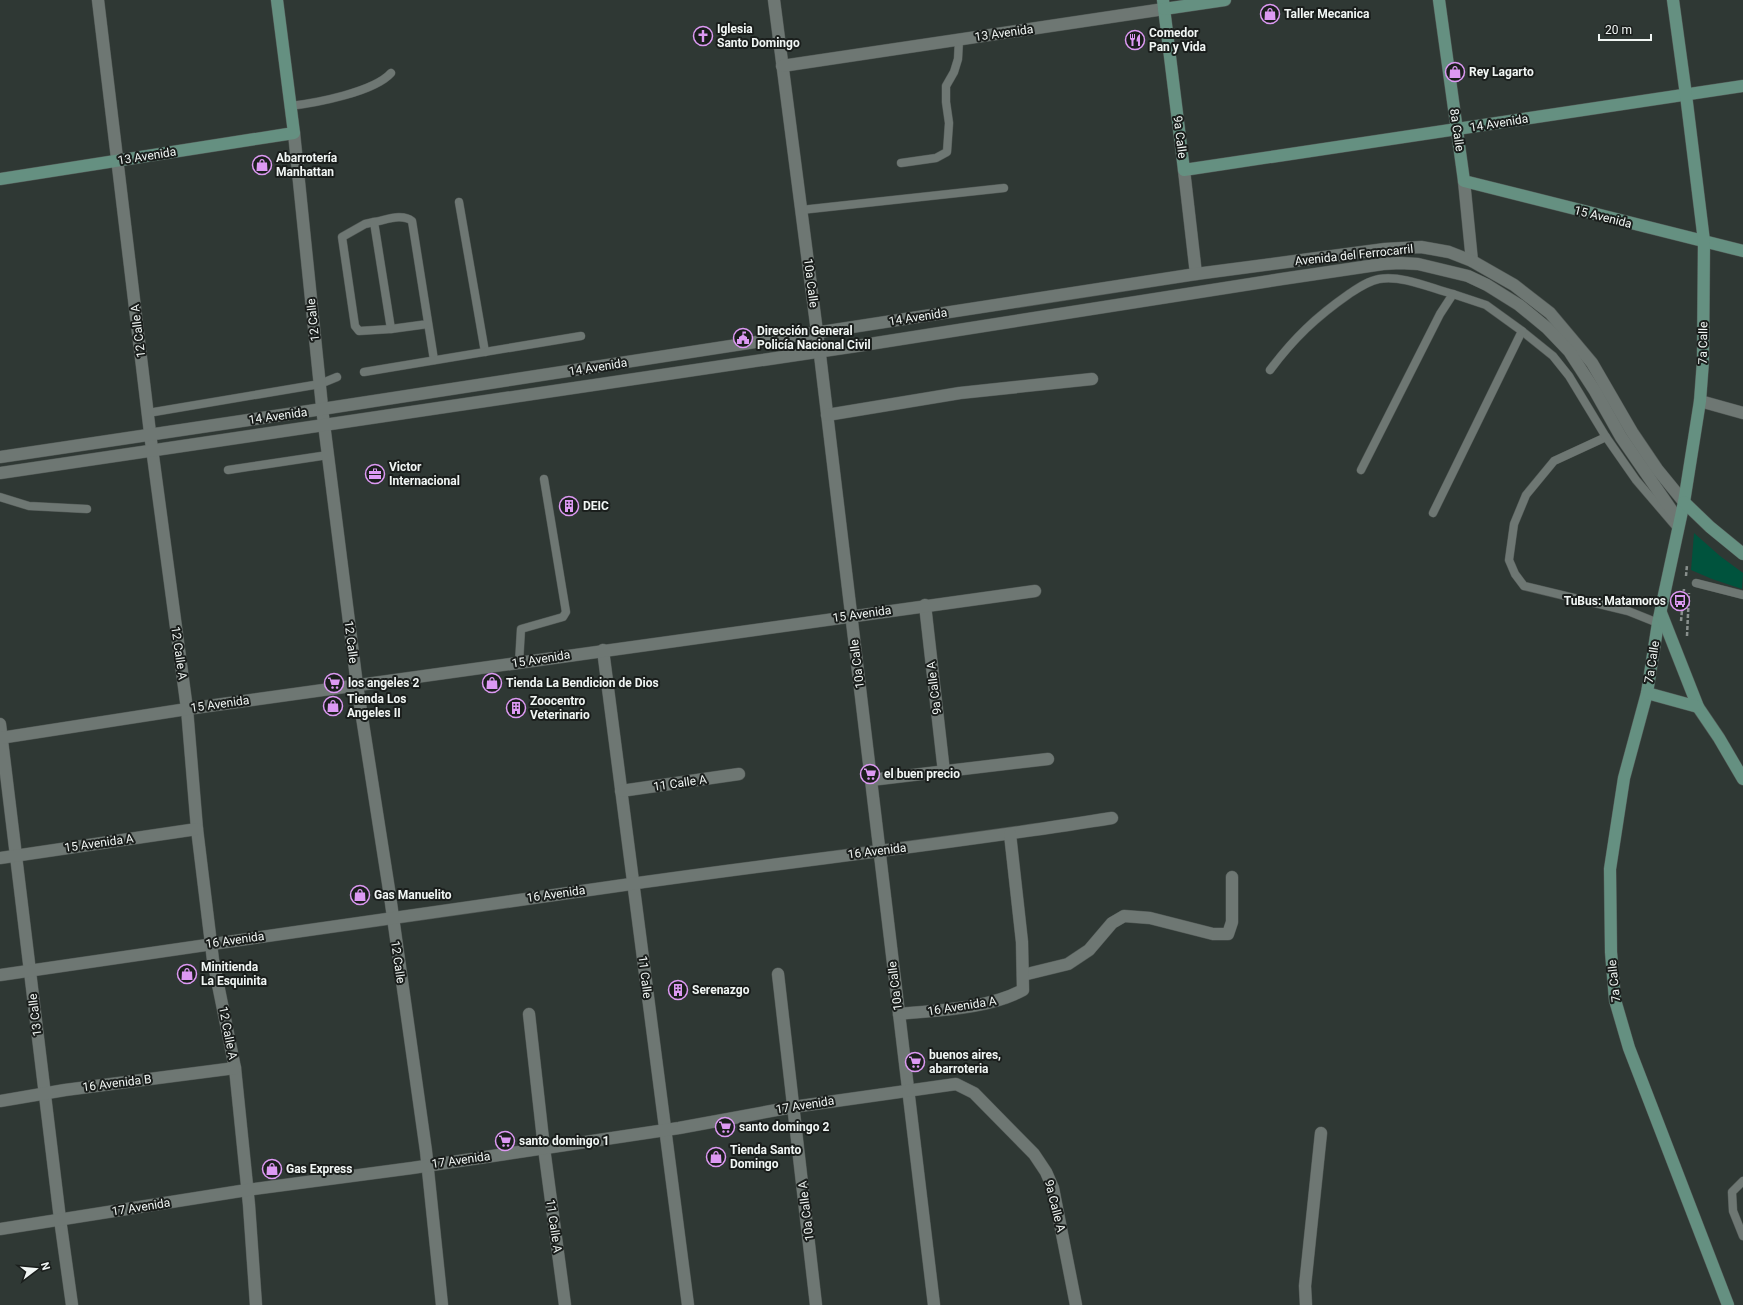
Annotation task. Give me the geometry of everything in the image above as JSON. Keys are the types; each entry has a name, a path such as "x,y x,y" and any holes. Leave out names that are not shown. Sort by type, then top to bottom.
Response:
{"main road":[{"name":"12 Calle","path":"277,0 294,133"},
{"name":"13 Avenida","path":"1163,5 1225,0"},
{"name":"8a Calle","path":"1439,0 1464,181"},
{"name":"7a Calle","path":"1673,0 1704,241 1704,339 1700,401 1684,502 1659,618 1646,693 1624,778 1610,869 1611,952 1615,1000 1629,1048 1728,1305"},
{"name":"9a Calle","path":"1163,5 1184,170"},
{"name":"14 Avenida","path":"1184,170 1743,86"},
{"name":"13 Avenida","path":"0,179 294,133"},
{"name":"15 Avenida","path":"1464,181 1743,251"},
{"path":"1684,502 1710,527 1743,554"},
{"path":"1659,618 1698,707 1719,738 1743,779"},
{"path":"1646,693 1698,707"}],"street":[{"name":"12 Calle A","path":"98,0 152,451 187,709 197,829 211,944 234,1068 247,1190 256,1305"},
{"name":"10a Calle","path":"774,0 817,333 934,1305"},
{"name":"13 Avenida","path":"782,66 959,40 1163,5"},
{"name":"12 Calle","path":"294,133 324,425 357,685 428,1165 442,1305"},
{"name":"9a Calle","path":"1184,170 1196,274"},
{"name":"8a Calle","path":"1464,181 1472,261"},
{"name":"Avenida del Ferrocarril","path":"1196,274 1385,249 1414,248 1449,252 1472,261 1514,285 1550,313 1592,363 1632,432 1657,469 1684,502"},
{"name":"14 Avenida","path":"0,473 981,328 1383,264 1418,264 1468,276 1487,285 1519,305 1547,328 1569,352 1595,391 1621,437 1679,525"},
{"name":"14 Avenida","path":"0,457 322,409 1196,274"},
{"path":"827,415 960,393 1092,378"},
{"path":"1700,401 1743,413"},
{"name":"15 Avenida","path":"1,738 187,709 925,605 1035,591"},
{"name":"9a Calle A","path":"925,605 944,772"},
{"name":"11 Calle","path":"603,650 688,1305"},
{"name":"13 Calle","path":"0,724 60,1219 72,1305"},
{"path":"871,780 1048,759"},
{"name":"11 Calle A","path":"621,791 739,774"},
{"name":"16 Avenida","path":"0,975 392,917 633,883 1010,834 1112,818"},
{"name":"15 Avenida A","path":"0,858 197,829"},
{"path":"1010,834 1022,942 1023,975 1068,964 1089,950 1112,923 1124,916 1150,918 1213,934 1228,934 1232,922 1232,877"},
{"name":"10a Calle A","path":"778,974 816,1305"},
{"name":"16 Avenida A","path":"899,1014 988,1003 1008,998 1023,990 1023,975"},
{"name":"11 Calle A","path":"529,1014 544,1148 565,1305"},
{"name":"16 Avenida B","path":"0,1101 45,1093 234,1068"},
{"name":"17 Avenida","path":"0,1229 247,1190 665,1130 793,1107 956,1084 974,1093 986,1106"},
{"name":"9a Calle A","path":"986,1106 1034,1154 1046,1172 1053,1188 1076,1305"},
{"path":"1306,1305 1305,1286 1321,1133"}],"lane":[{"path":"901,163 936,158 947,152 949,123 946,102 946,86 954,72 958,59 959,40"},
{"path":"290,106 305,104 368,88 385,80 391,73"},
{"path":"801,210 1004,188"},
{"path":"459,202 485,352"},
{"path":"428,324 359,331 355,326 342,237 365,224 401,217 408,217 412,221 434,360"},
{"path":"374,222 391,328"},
{"path":"1270,370 1287,348 1317,317 1361,286 1378,279 1401,280 1453,294 1486,305 1553,356 1569,376 1606,437 1636,480 1679,525"},
{"path":"1361,470 1440,314 1453,294"},
{"path":"1433,513 1522,331"},
{"path":"364,372 581,336"},
{"path":"148,414 320,384 337,377"},
{"path":"1606,437 1554,461 1546,469 1526,495 1514,524 1509,560 1515,574 1524,586 1659,618"},
{"path":"228,470 328,456"},
{"path":"519,662 521,629 564,617 566,612 544,479"},
{"path":"0,497 29,506 87,509"},
{"path":"1691,584 1743,594"},
{"path":"1743,1181 1732,1192 1733,1211 1743,1236"}],"path":[{"path":"1686,572 1690,573 1691,584 1687,637 1688,643"}],"green space":[{"path":"1694,533 1720,556 1743,573 1742,589 1691,570"}],"place":[{"name":"Taller Mecanica","path":"1270,14"},
{"name":"Iglesia Santo Domingo","path":"703,36"},
{"name":"Comedor Pan y Vida","path":"1135,40"},
{"name":"Rey Lagarto","path":"1455,72"},
{"name":"Abarrotería Manhattan","path":"262,165"},
{"name":"Dirección General Policía Nacional Civil","path":"743,338"},
{"name":"Victor Internacional","path":"375,474"},
{"name":"DEIC","path":"569,506"},
{"name":"TuBus: Matamoros","path":"1680,601"},
{"name":"los angeles 2","path":"334,683"},
{"name":"Tienda La Bendicion de Dios","path":"492,683"},
{"name":"Tienda Los Angeles II","path":"333,706"},
{"name":"Zoocentro Veterinario","path":"516,708"},
{"name":"el buen precio","path":"870,774"},
{"name":"Gas Manuelito","path":"360,895"},
{"name":"Minitienda La Esquinita","path":"187,974"},
{"name":"Serenazgo","path":"678,990"},
{"name":"buenos aires, abarroteria","path":"915,1062"},
{"name":"santo domingo 2","path":"725,1127"},
{"name":"santo domingo 1","path":"505,1141"},
{"name":"Tienda Santo Domingo","path":"716,1157"},
{"name":"Gas Express","path":"272,1169"}]}
